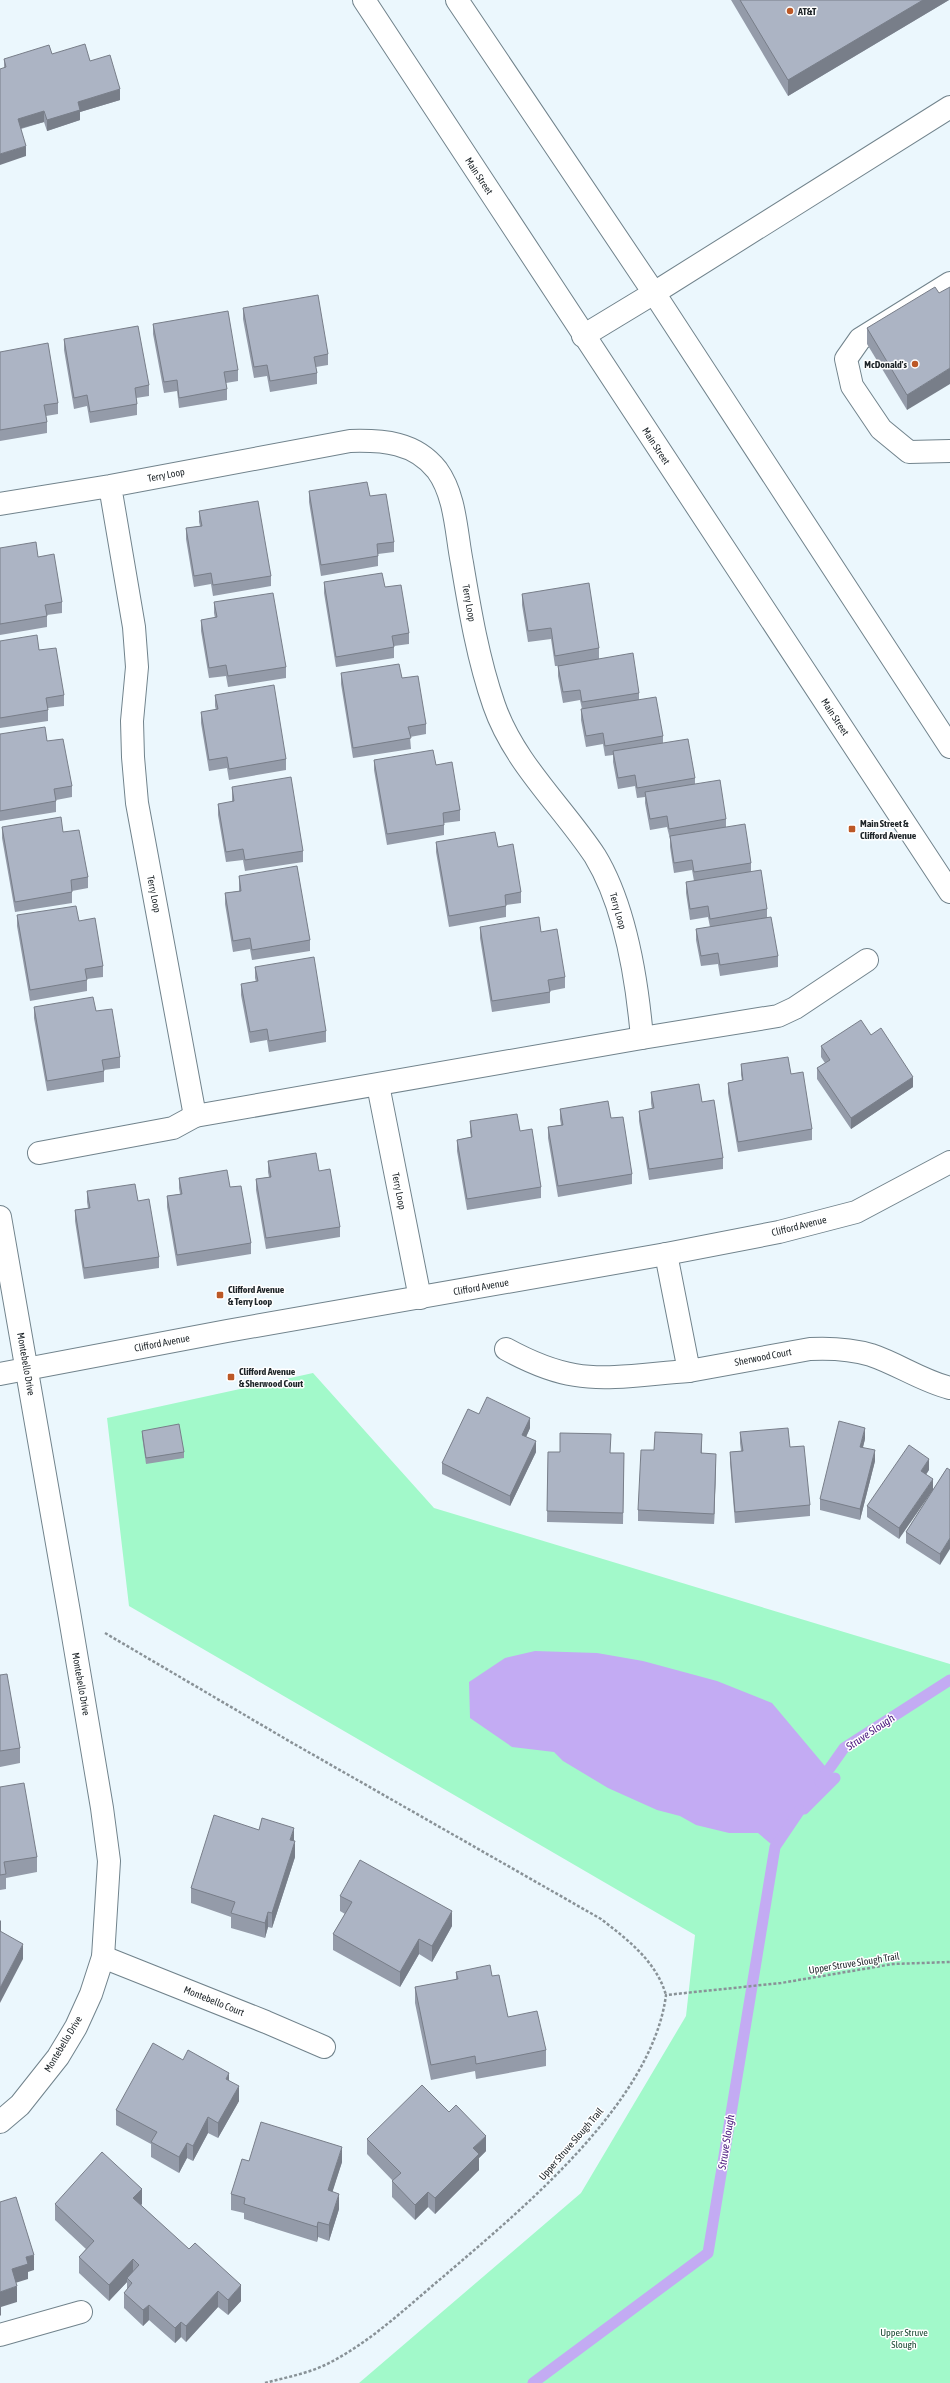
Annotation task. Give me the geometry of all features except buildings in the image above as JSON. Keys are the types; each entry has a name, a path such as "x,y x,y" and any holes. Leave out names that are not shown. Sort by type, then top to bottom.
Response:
{"street":[{"name":"Main Street","path":"364,0 583,336 950,892"},
{"path":"457,0 654,293 950,747"},
{"path":"583,336 950,107"},
{"path":"950,284 860,339 846,359 852,386 880,429 909,452 950,451"},
{"name":"Terry Loop","path":"0,504 110,486 356,441 375,440 398,443 420,455 436,470 449,494 475,638 494,708 511,742 532,774 595,857 614,894 638,999 642,1038"},
{"name":"Terry Loop","path":"110,486 134,627 137,667 132,721 138,802 195,1116"},
{"path":"39,1152 173,1128 195,1116 642,1038 778,1016 795,1008 867,960"},
{"name":"Terry Loop","path":"378,1085 420,1298"},
{"name":"Clifford Avenue","path":"0,1374 227,1331 666,1254 780,1232 856,1212 950,1162"},
{"name":"Montebello Drive","path":"0,1217 69,1612 102,1808 109,1861 103,1957 82,2014 61,2051 40,2082 20,2105 0,2122"},
{"path":"666,1254 689,1371"},
{"name":"Sherwood Court","path":"506,1349 541,1366 577,1376 640,1375 689,1371 798,1350 830,1348 871,1356 919,1377 950,1388"},
{"name":"Montebello Court","path":"103,1957 266,2022 324,2047"},
{"path":"0,2335 81,2312"}],"path":[{"path":"69,1612 296,1745 601,1919 625,1937 642,1954 662,1982 666,1995"},
{"name":"Upper Struve Slough Trail","path":"265,2383 330,2363 352,2350 381,2329 522,2209 563,2168 601,2125 635,2077 655,2041 663,2018 666,1995 777,1983 893,1964 950,1962"}],"green space":[{"name":"Upper Struve Slough","path":"313,1373 434,1508 950,1664 950,2383 359,2383 581,2193 686,2016 695,1935 129,1606 107,1418"}],"shaded area":[{"path":"535,1651 597,1653 643,1661 717,1681 772,1703 835,1778 771,1844 758,1833 729,1833 696,1825 680,1816 657,1810 608,1788 563,1761 554,1752 512,1747 470,1718 469,1682 505,1658"}],"waterway":[{"name":"Struve Slough","path":"820,1782 844,1748 950,1680"},
{"name":"Struve Slough","path":"804,1809 835,1778"},
{"name":"Struve Slough","path":"533,2383 708,2253 775,1847 800,1810"}],"place":[{"name":"AT&T","path":"790,11"},
{"name":"McDonald's","path":"915,364"},
{"name":"Main Street & Clifford Avenue","path":"852,829"},
{"name":"Clifford Avenue & Terry Loop","path":"220,1295"},
{"name":"Clifford Avenue & Sherwood Court","path":"231,1377"}]}
